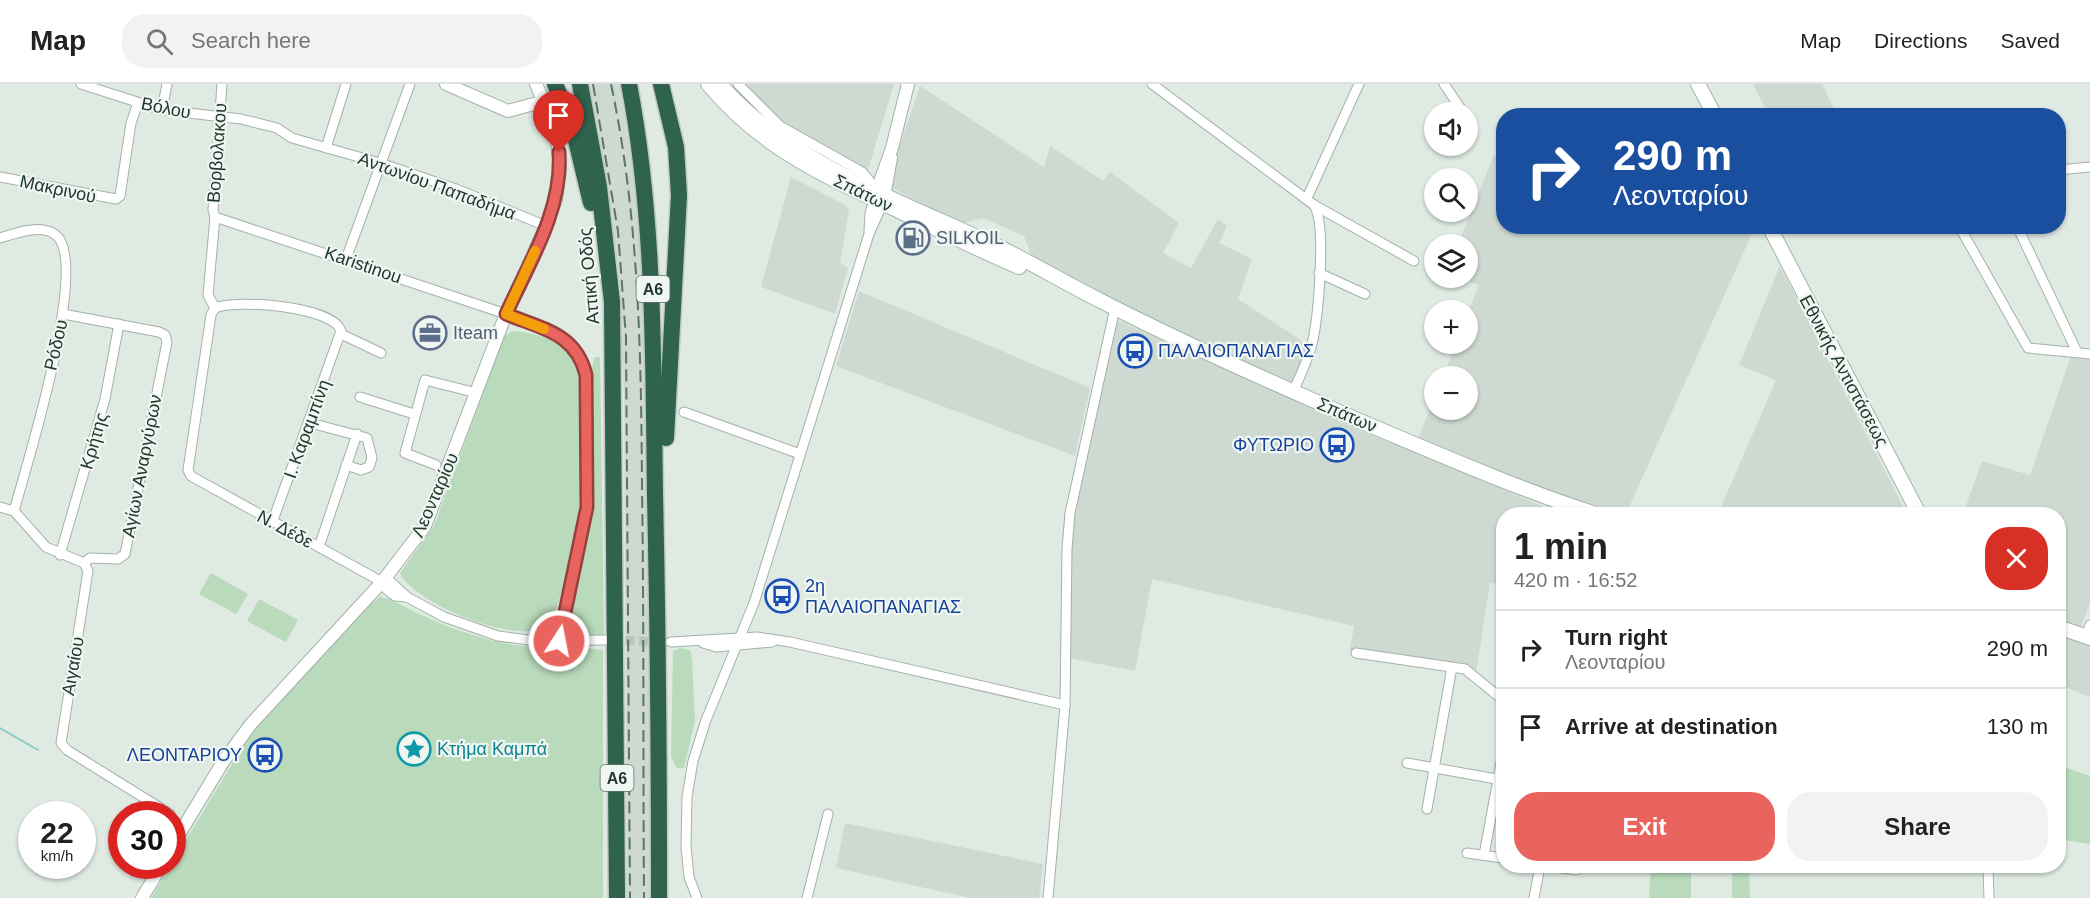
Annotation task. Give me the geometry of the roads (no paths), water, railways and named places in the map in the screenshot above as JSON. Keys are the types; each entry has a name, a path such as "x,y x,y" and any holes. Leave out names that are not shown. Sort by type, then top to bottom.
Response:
{"highway":[{"path":"555,84 573,128 591,205 614,405"},
{"name":"Αττική Οδός","path":"580,84 590,132 612,302 617,898"},
{"name":"Α6","path":"629,84 642,160 652,273 659,598 659,898"},
{"path":"659,598 679,195 676,147 664,92"}],"main road":[{"name":"Σπάτων","path":"708,84 742,122 763,139 814,169 880,196"},
{"name":"Σπάτων","path":"720,84 750,116 769,131 880,196 1001,259 1109,305 1293,392 1537,495 1574,507"},
{"path":"1698,84 1711,108"},
{"name":"Εθνικής Αντιστάσεως","path":"1773,234 1915,507"},
{"path":"2066,629 2089,634"}],"street":[{"name":"Βόλου","path":"81,84 162,110 218,116 277,128 292,138 326,148"},
{"path":"162,110 167,84"},
{"name":"Βορβολακου","path":"215,308 208,295 217,218 213,210 222,84"},
{"path":"326,148 346,84"},
{"path":"346,259 410,84"},
{"path":"446,84 508,111 545,101"},
{"name":"Λεονταρίου","path":"186,822 223,762 251,724 384,583 425,526 506,314 546,226 555,199 560,168 556,131 536,84"},
{"path":"738,84 780,126 862,172 880,196"},
{"path":"697,898 689,877 686,847 687,797 693,761 706,720 754,603 869,234 908,84"},
{"path":"1152,84 1311,201 1414,261"},
{"path":"1293,392 1312,343 1319,273 1319,217 1311,201 1359,84"},
{"path":"1444,84 1456,102"},
{"name":"Μακρινού","path":"0,177 116,199 120,196 131,123 138,104"},
{"name":"Αντωνίου Παπαδήμα","path":"326,148 380,163 456,189 546,226"},
{"path":"2066,169 2090,167"},
{"name":"Karistinou","path":"217,218 506,314 567,340 580,354 586,375 587,507 559,641"},
{"name":"Ρόδου","path":"0,238 35,230 51,232 58,238 67,265 63,314 14,511"},
{"path":"1964,234 2028,348 2078,351 2090,354"},
{"path":"2021,234 2078,351"},
{"path":"1319,273 1365,294"},
{"path":"1048,898 1065,705 1066,549 1070,513 1109,305"},
{"path":"215,308 225,306 299,308 334,320 339,325 341,334 381,352"},
{"name":"Ν. Δέδε","path":"215,308 212,315 188,470 192,476 272,523 384,583 394,584 407,597 444,617 481,631 515,639 604,640"},
{"path":"63,314 119,324"},
{"name":"Αγίων Αναργύρων","path":"84,563 90,558 118,559 125,554 167,342 165,335 119,324"},
{"name":"Κρήτης","path":"60,555 105,399 119,324"},
{"name":"Ι. Καραμπίνη","path":"272,523 341,334"},
{"path":"436,465 405,453 425,380 477,393"},
{"path":"360,397 414,414"},
{"path":"684,412 800,454"},
{"path":"318,425 367,438 372,458 369,467 361,470 346,465"},
{"path":"319,547 357,434"},
{"path":"0,507 14,511 46,547 60,555 84,563"},
{"name":"Αιγαίου","path":"84,563 88,571 87,581 61,743 67,750 149,801"},
{"path":"671,642 699,642 716,647 738,642 805,645 1065,705"},
{"path":"1356,653 1466,669 1496,694"},
{"path":"1427,809 1452,667"},
{"path":"1407,763 1496,779"},
{"path":"1484,855 1496,799"},
{"path":"807,898 828,814"},
{"path":"1467,853 1496,857"},
{"path":"1534,898 1539,873"},
{"path":"1988,873 1989,898"},
{"path":"142,898 153,879"}],"waterway":[{"path":"0,728 38,750"}],"tunnel":[{"path":"612,640 671,642"}],"railway":[{"path":"593,84 618,231 626,338 630,898"},
{"path":"611,84 628,184 637,284 643,537 644,898"}],"place":[{"name":"SILKOIL","path":"913,238"},
{"name":"Iteam","path":"430,333"},
{"name":"ΠΑΛΑΙΟΠΑΝΑΓΙΑΣ","path":"1135,351"},
{"name":"ΦΥΤΩΡΙΟ","path":"1337,445"},
{"name":"2η ΠΑΛΑΙΟΠΑΝΑΓΙΑΣ","path":"782,596"},
{"name":"Kτήμα Καμπά","path":"414,749"},
{"name":"ΛΕΟΝΤΑΡΙΟΥ","path":"265,755"}]}
